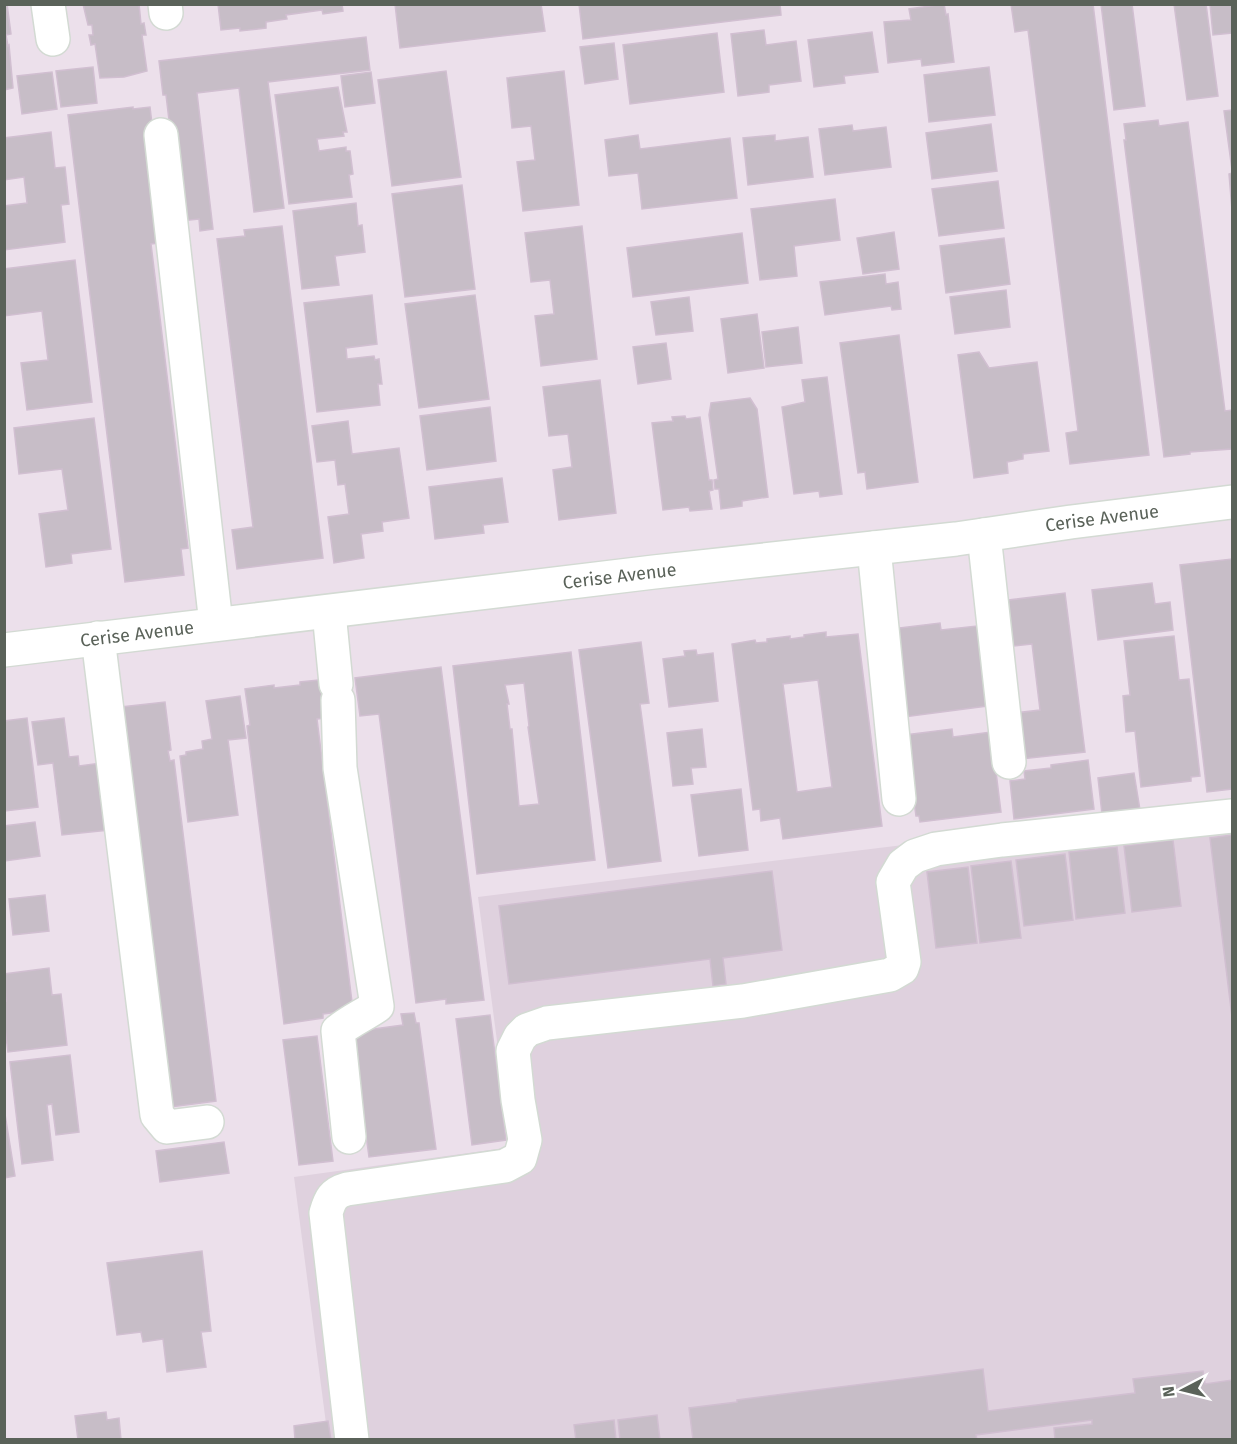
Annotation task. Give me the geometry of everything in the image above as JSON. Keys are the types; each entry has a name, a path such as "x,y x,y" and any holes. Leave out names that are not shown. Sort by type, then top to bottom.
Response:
{"street":[{"path":"48,4 53,39"},
{"path":"161,135 216,624"},
{"name":"Cerise Avenue","path":"4,650 984,535 1233,502"},
{"path":"984,535 1009,762"},
{"path":"874,548 899,799"},
{"path":"329,612 337,692 340,768 377,1006 338,1031 349,1137"},
{"path":"98,638 157,1115 167,1127 207,1122"},
{"path":"352,1440 326,1213 331,1197 347,1189 505,1166 520,1158 525,1140 513,1051 520,1037 527,1030 547,1023 743,1001 890,975 902,968 904,962 893,882 903,865 909,860 936,849 1233,816"}],"shaded area":[{"path":"1232,805 1232,1439 328,1439 294,1177 511,1147 478,897"}],"building":[{"path":"4,4 7,4 11,34 6,35 13,88 4,90"},
{"path":"83,4 139,4 141,24 144,23 146,35 142,35 147,71 124,77 100,78 95,44 91,45 89,35 93,35 92,25 88,25"},
{"path":"218,4 342,4 343,11 323,14 322,10 286,15 287,19 266,22 266,28 240,31 240,28 221,30"},
{"path":"395,4 541,4 545,31 400,48"},
{"path":"579,4 780,4 781,15 583,39"},
{"path":"944,4 946,15 948,14 954,62 922,66 921,59 888,63 884,22 911,20 909,9"},
{"path":"1011,4 1093,4 1149,455 1070,464 1066,433 1078,431 1028,30 1015,32"},
{"path":"1101,4 1132,4 1145,106 1114,110"},
{"path":"1174,4 1206,4 1218,96 1187,100"},
{"path":"1210,4 1232,4 1232,33 1213,35"},
{"path":"764,30 766,45 796,41 801,81 769,85 769,92 738,96 731,34"},
{"path":"872,32 878,72 844,76 845,83 814,87 808,40"},
{"path":"717,33 724,92 630,104 623,45"},
{"path":"366,37 370,70 268,82 284,208 254,212 239,88 197,93 213,229 200,231 199,219 181,221 166,95 163,95 159,61"},
{"path":"614,43 618,79 585,84 580,47"},
{"path":"93,67 97,103 61,107 56,71"},
{"path":"989,67 995,115 929,122 924,75"},
{"path":"446,71 461,177 392,186 378,80"},
{"path":"564,71 579,205 523,211 517,162 535,160 531,126 512,128 507,78"},
{"path":"52,72 57,109 22,114 17,76"},
{"path":"371,72 375,103 345,107 341,76"},
{"path":"338,87 347,132 343,132 344,136 317,139 319,151 346,147 346,151 350,151 353,174 349,175 352,197 289,204 275,95"},
{"path":"133,107 133,109 150,107 166,242 151,244 188,548 181,549 184,575 125,582 68,115"},
{"path":"1232,110 1232,170 1224,111"},
{"path":"1158,120 1159,126 1188,122 1225,411 1232,410 1232,449 1190,452 1190,454 1164,457 1124,140 1126,140 1124,124"},
{"path":"991,124 997,171 932,179 926,133"},
{"path":"852,125 853,131 886,127 891,167 825,175 819,129"},
{"path":"51,132 55,168 65,167 69,204 61,205 65,242 4,250 4,206 27,203 24,177 4,180 4,138"},
{"path":"638,135 640,149 730,138 737,198 642,209 638,173 609,176 605,140"},
{"path":"775,135 775,141 808,137 813,177 748,185 743,138"},
{"path":"1232,173 1232,210 1229,174"},
{"path":"998,181 1004,228 939,236 932,189"},
{"path":"462,185 475,289 405,297 392,194"},
{"path":"835,199 840,240 794,246 797,276 760,280 751,209"},
{"path":"356,203 358,226 362,225 365,252 335,256 339,285 302,289 293,211"},
{"path":"282,226 323,558 237,569 232,530 253,527 217,239 245,236 244,230"},
{"path":"582,226 597,359 541,366 535,316 554,314 550,280 531,282 525,233"},
{"path":"894,232 899,269 863,274 857,238"},
{"path":"742,233 748,283 633,297 627,248"},
{"path":"1004,238 1010,284 946,293 940,246"},
{"path":"75,260 92,402 27,410 21,363 48,360 42,311 4,316 4,269"},
{"path":"885,274 886,284 898,282 901,309 892,310 891,306 825,315 820,282"},
{"path":"1006,290 1010,327 955,334 950,297"},
{"path":"372,295 377,344 346,348 347,359 374,356 375,360 379,359 382,384 378,384 380,405 317,412 304,303"},
{"path":"475,295 489,399 419,408 405,304"},
{"path":"689,297 693,331 656,335 651,302"},
{"path":"757,314 764,368 728,373 721,319"},
{"path":"798,327 802,363 766,367 762,332"},
{"path":"899,335 918,482 867,489 865,472 858,473 840,343"},
{"path":"666,343 671,379 638,384 633,347"},
{"path":"979,352 989,368 1037,362 1049,451 1023,454 1023,459 1007,462 1008,473 974,478 958,355"},
{"path":"827,377 842,494 820,497 819,491 794,494 782,407 805,402 802,380"},
{"path":"600,380 616,513 559,520 553,470 572,467 568,434 549,436 543,387"},
{"path":"750,398 757,409 768,497 742,501 742,506 721,509 719,489 715,489 714,480 718,479 709,415 711,403"},
{"path":"490,407 496,461 427,470 420,416"},
{"path":"685,416 686,419 700,417 709,480 712,480 713,490 709,491 712,509 690,511 689,507 663,510 652,423 673,421 672,417"},
{"path":"94,418 111,549 71,554 72,563 46,567 39,514 68,510 62,469 19,474 14,428"},
{"path":"348,421 352,454 399,448 409,518 382,522 383,531 361,534 364,558 334,563 328,517 349,514 345,484 338,485 335,460 317,462 312,426"},
{"path":"502,478 508,522 483,525 484,533 435,539 429,487"},
{"path":"1232,559 1232,789 1207,792 1180,565"},
{"path":"1152,583 1155,604 1170,602 1173,630 1098,640 1092,590"},
{"path":"1065,593 1085,752 1021,759 1015,713 1040,710 1032,644 1006,647 1001,601"},
{"path":"940,623 941,630 977,626 987,706 904,717 892,629"},
{"path":"826,632 826,637 858,634 882,826 783,839 780,818 761,821 760,809 753,810 732,644 755,640 756,643 767,642 767,639 790,636 790,639 804,637 804,635","holes":["818,680 832,787 797,792 783,684"]},
{"path":"1174,636 1179,680 1189,679 1200,776 1191,777 1191,781 1141,787 1135,731 1126,732 1123,696 1130,695 1124,641"},
{"path":"641,642 649,703 640,704 661,861 608,868 579,650"},
{"path":"696,650 697,655 713,653 718,701 669,707 663,659 685,656 684,651"},
{"path":"571,652 595,860 477,874 453,666","holes":["524,683 539,804 519,806 512,729 510,729 507,704 509,704 505,685"]},
{"path":"441,667 484,1000 446,1004 446,999 416,1003 379,714 360,716 355,678"},
{"path":"328,679 333,717 317,719 353,1010 323,1014 323,1018 284,1024 247,726 250,725 245,689 274,685 274,688 300,685 300,682"},
{"path":"240,696 246,738 228,740 238,815 188,822 180,756 186,755 186,752 203,749 202,741 212,739 206,701"},
{"path":"165,702 171,750 168,751 170,761 174,760 216,1101 163,1108 112,708"},
{"path":"27,718 38,807 5,811 4,721"},
{"path":"64,718 69,757 78,756 79,766 101,763 109,830 62,835 53,763 38,765 32,722"},
{"path":"702,729 706,767 691,768 693,784 673,786 667,733"},
{"path":"952,729 953,737 991,732 1001,812 920,822 919,816 916,816 905,735"},
{"path":"1088,760 1094,809 1014,819 1010,781 1025,779 1024,771"},
{"path":"1134,773 1140,810 1102,814 1098,778"},
{"path":"741,789 748,850 699,856 691,795"},
{"path":"35,822 40,856 5,861 4,826"},
{"path":"1232,835 1232,1017 1210,838"},
{"path":"1173,840 1181,906 1132,912 1124,846"},
{"path":"1117,847 1125,913 1076,919 1069,852"},
{"path":"1065,854 1073,920 1024,926 1016,860"},
{"path":"1011,861 1021,938 980,943 971,866"},
{"path":"968,867 977,943 936,948 927,872"},
{"path":"772,871 782,950 723,958 726,984 713,986 710,959 509,984 499,906"},
{"path":"45,895 49,931 13,935 9,899"},
{"path":"49,968 52,995 61,994 67,1045 8,1052 4,1021 4,1001 6,1001 4,974"},
{"path":"414,1013 416,1023 419,1023 436,1149 369,1157 352,1032 403,1025 401,1014"},
{"path":"490,1015 506,1140 472,1145 456,1019"},
{"path":"317,1036 333,1161 299,1165 283,1040"},
{"path":"70,1055 79,1132 56,1135 52,1104 47,1105 53,1160 22,1164 10,1062"},
{"path":"4,1108 15,1176 4,1178"},
{"path":"224,1142 229,1173 160,1182 156,1151"},
{"path":"202,1251 211,1331 201,1332 206,1367 167,1372 163,1339 143,1342 141,1332 117,1335 107,1263"},
{"path":"983,1369 988,1411 1135,1393 1133,1379 1203,1371 1205,1384 1232,1380 1232,1440 1055,1440 1054,1428 1092,1424 1092,1420 976,1435 977,1440 693,1440 689,1408"},
{"path":"106,1412 107,1420 119,1418 121,1440 78,1440 75,1416"},
{"path":"657,1415 660,1440 620,1440 618,1420"},
{"path":"614,1420 616,1440 576,1440 574,1425"},
{"path":"328,1421 331,1440 295,1440 294,1426"}]}
